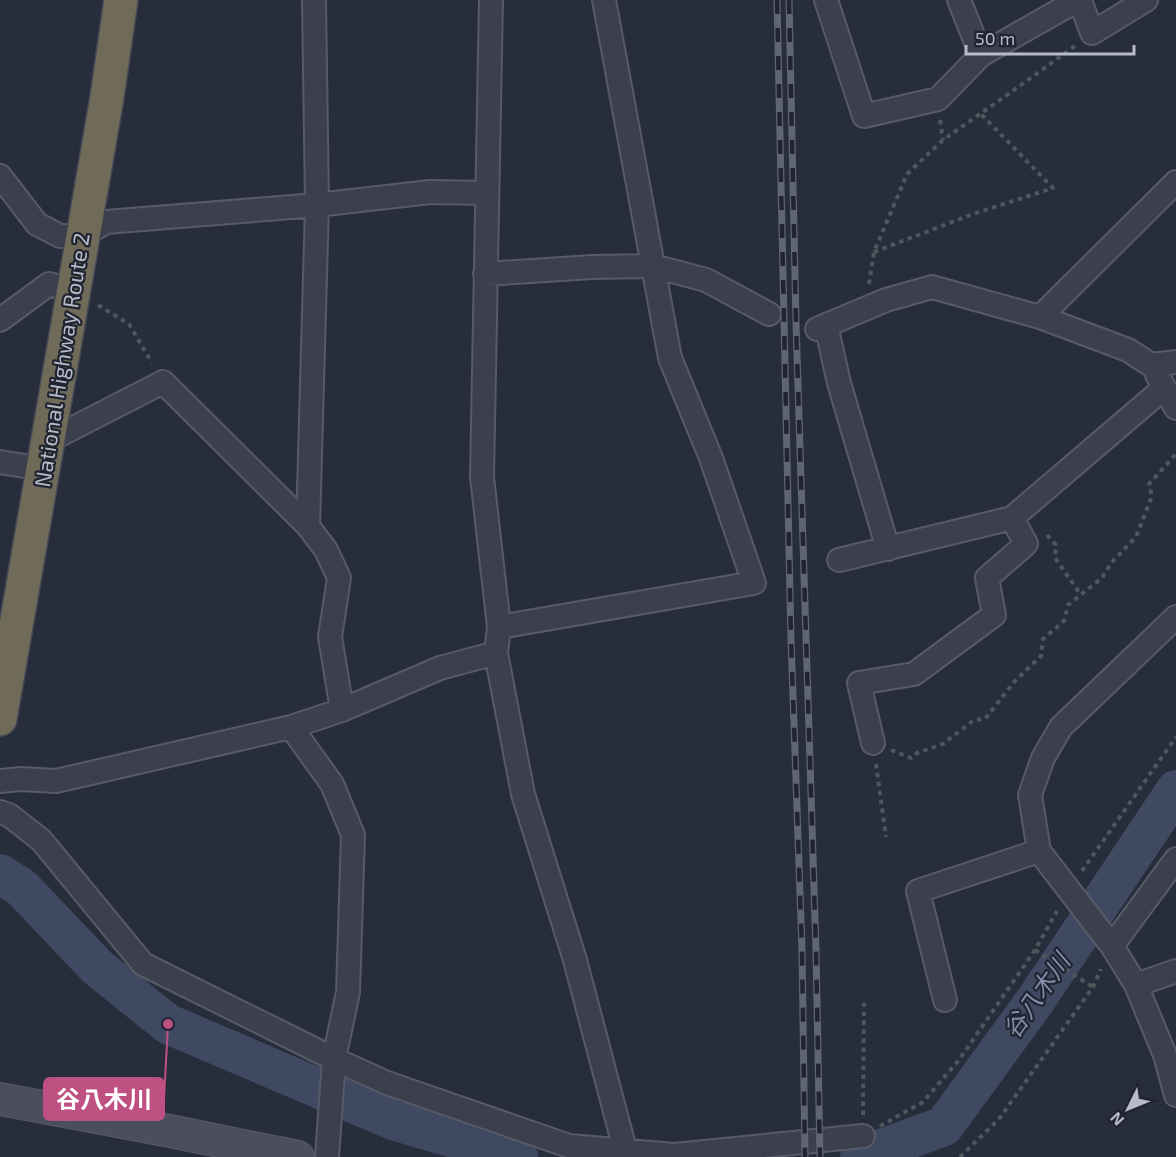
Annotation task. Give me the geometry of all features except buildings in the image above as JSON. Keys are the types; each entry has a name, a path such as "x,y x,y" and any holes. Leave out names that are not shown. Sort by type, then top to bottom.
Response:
{"highway":[{"name":"National Highway Route 2","path":"0,719 107,97 121,0"}],"street":[{"path":"308,526 317,205 314,0"},
{"path":"491,0 482,477 499,627 496,653 523,794 575,960 626,1154"},
{"path":"499,627 754,583 711,459 670,358 604,0"},
{"path":"826,0 864,116 938,99 981,55 1079,0 1092,33 1146,0"},
{"path":"959,0 981,55"},
{"path":"0,176 37,224 60,236 82,236 106,222 317,205 430,192 487,193"},
{"path":"1040,317 1176,183"},
{"path":"485,273 653,266 706,280 769,314"},
{"path":"0,320 49,284 73,290"},
{"path":"888,549 821,327 886,300 932,287 1040,317 1128,350 1151,365 1176,408"},
{"path":"1151,365 1176,362"},
{"path":"0,462 46,455 162,382 308,526 326,550 339,578 330,638 342,710"},
{"path":"839,560 1019,513 1164,388"},
{"path":"873,743 859,683 914,674 994,615 987,578 1026,544 1019,513"},
{"path":"1176,617 1061,727 1042,758 1030,795 1039,850 1112,946 1136,985 1171,1053 1176,1095"},
{"path":"0,781 21,779 56,781 291,727 342,710 440,668 496,653"},
{"path":"291,727 332,784 353,835 348,992 334,1059 327,1157"},
{"path":"0,812 9,815 41,840 143,964 387,1083 569,1146 626,1154 674,1155 863,1136"},
{"path":"945,1000 918,891 1039,850"},
{"path":"1112,946 1176,859"},
{"path":"1136,985 1176,971"},
{"path":"0,1099 298,1157"}],"path":[{"path":"866,308 874,252 907,174 943,140 1092,33"},
{"path":"874,252 973,214 1053,188 981,114"},
{"path":"73,290 129,324 162,382"},
{"path":"886,837 873,743 911,758 917,753 944,744 974,720 986,719 1014,682 1041,656 1043,639 1064,621 1068,605 1102,578 1111,563 1136,537 1152,496 1149,484 1176,454"},
{"path":"1019,513 1056,545 1055,558 1081,595"},
{"path":"864,1002 863,1136 923,1102 958,1060 1035,950 1068,890 1176,737"},
{"path":"960,1157 999,1119 1093,987 1112,946"},
{"path":"1035,950 1093,987"}],"waterway":[{"name":"谷八木川","path":"860,1157 944,1126 1035,1001 1176,790"},
{"name":"谷八木川","path":"0,874 22,888 97,967 168,1024 393,1120 518,1157"}],"railway":[{"path":"777,0 791,639 802,950 805,1157"},
{"path":"789,0 820,1157"}],"place":[{"name":"谷八木川","path":"168,1024"}]}
